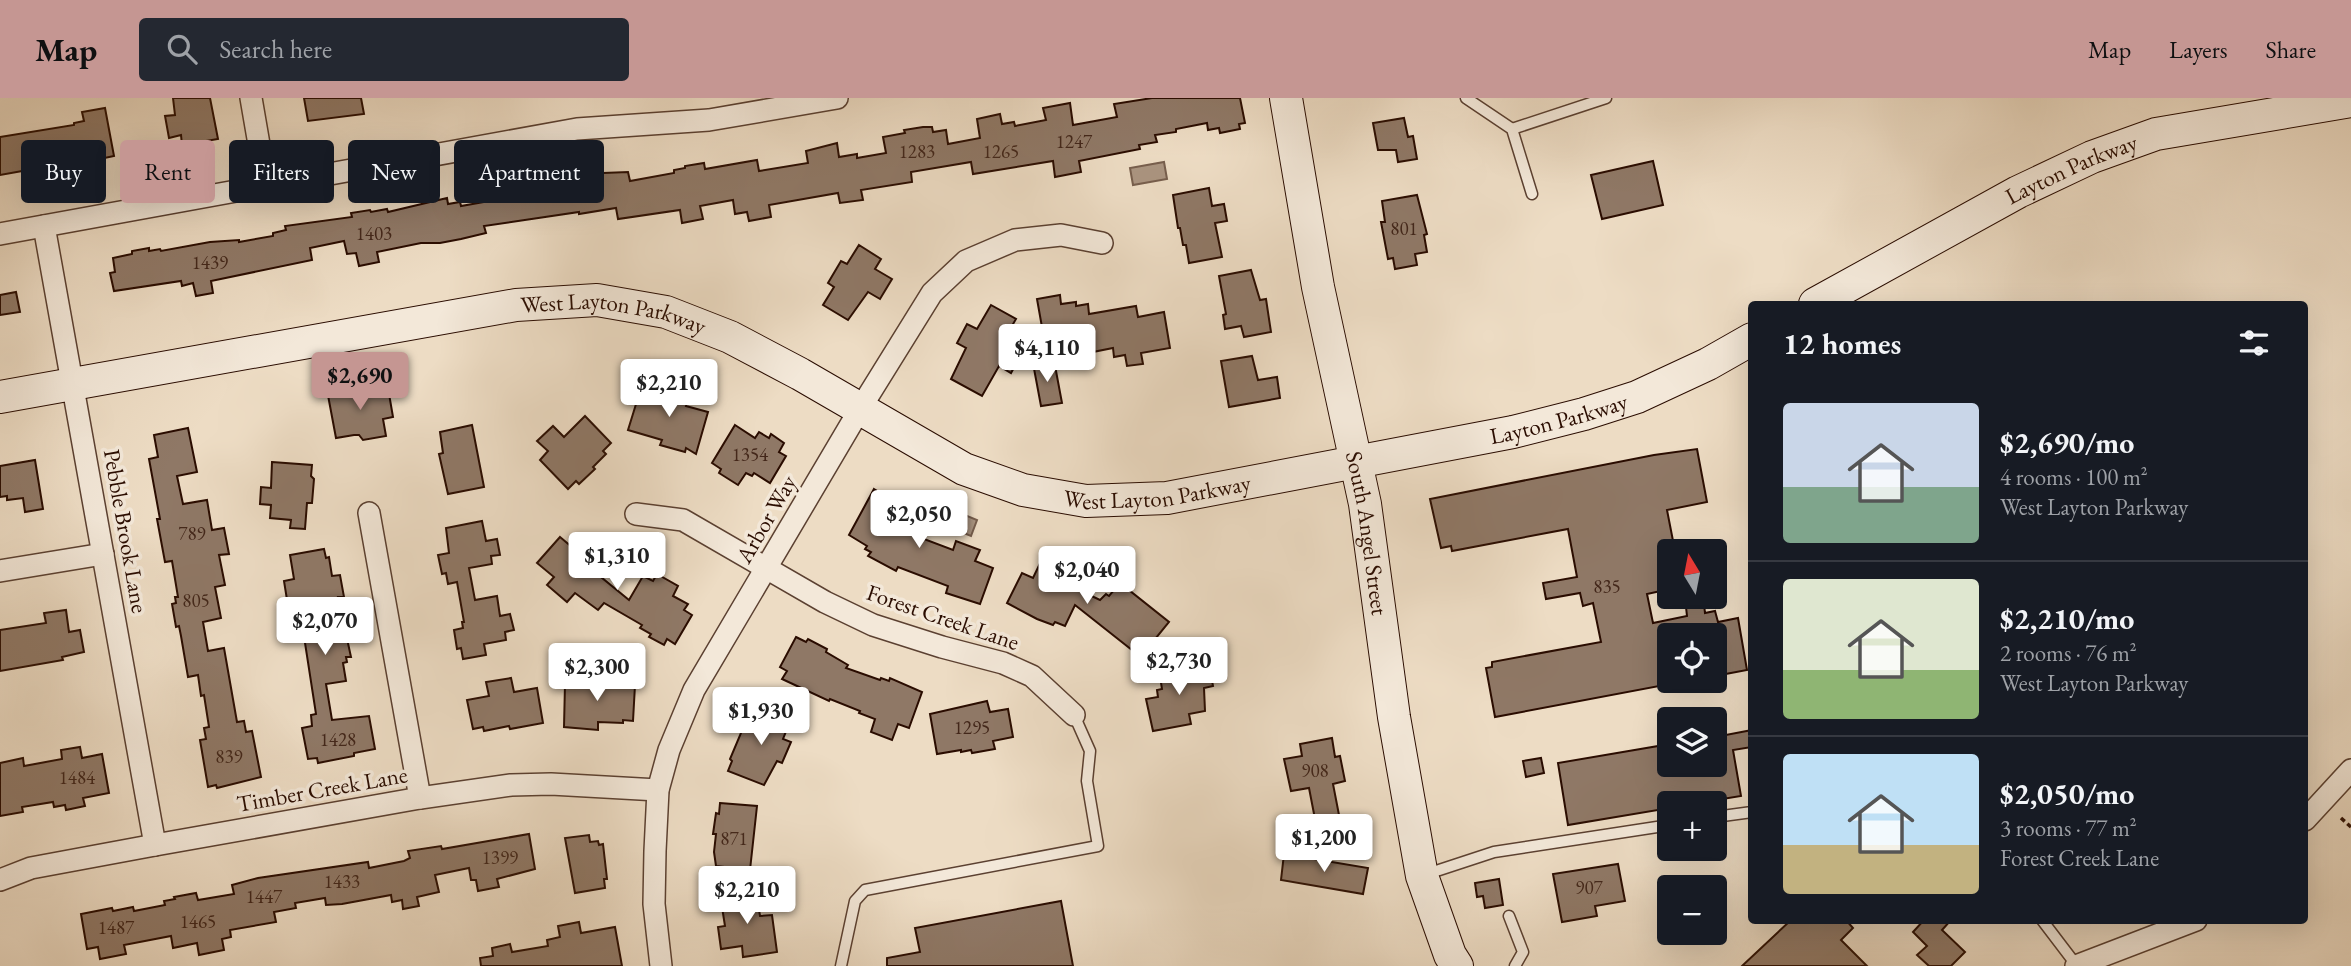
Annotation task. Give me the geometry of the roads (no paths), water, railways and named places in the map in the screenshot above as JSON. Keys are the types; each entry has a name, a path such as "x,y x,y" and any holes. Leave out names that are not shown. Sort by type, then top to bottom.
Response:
{"main road":[{"name":"South Angel Street","path":"1286,98 1318,287 1365,504 1394,717 1422,876 1450,955 1457,966"},
{"name":"Layton Parkway","path":"1820,301 2018,192 2092,157 2156,134 2351,101"},
{"name":"West Layton Parkway","path":"0,397 516,305 597,300 666,312 730,337 964,469 1023,490 1086,500 1167,498 1356,463"},
{"name":"Layton Parkway","path":"1356,463 1513,432 1584,414 1637,397 1708,364 1748,341"}],"street":[{"path":"251,98 258,140"},
{"path":"334,173 577,129 709,120 838,98"},
{"path":"0,234 229,192"},
{"name":"Pebble Brook Lane","path":"44,226 155,845"},
{"name":"Arbor Way","path":"661,966 654,904 658,790 669,750 694,690 860,409 932,293 966,261 1015,240 1061,235 1102,243"},
{"path":"369,513 420,798"},
{"name":"Forest Creek Lane","path":"636,514 683,520 825,602 873,625 942,648 1003,663 1023,672 1074,715"},
{"path":"0,571 103,554"},
{"path":"2308,817 2351,771"},
{"name":"Timber Creek Lane","path":"0,880 31,868 420,798 511,785 551,783 658,790"},
{"path":"2076,966 2186,924"}],"lane":[{"path":"1466,98 1512,129 1532,194"},
{"path":"1512,129 1606,98"},
{"path":"841,966 855,901 865,890 1098,846 1087,781 1090,751 1074,715"},
{"path":"1727,815 1748,812"},
{"path":"1422,876 1493,852 1657,826"},
{"path":"1509,916 1523,952 1515,966"},
{"path":"2045,924 2076,966"}]}
